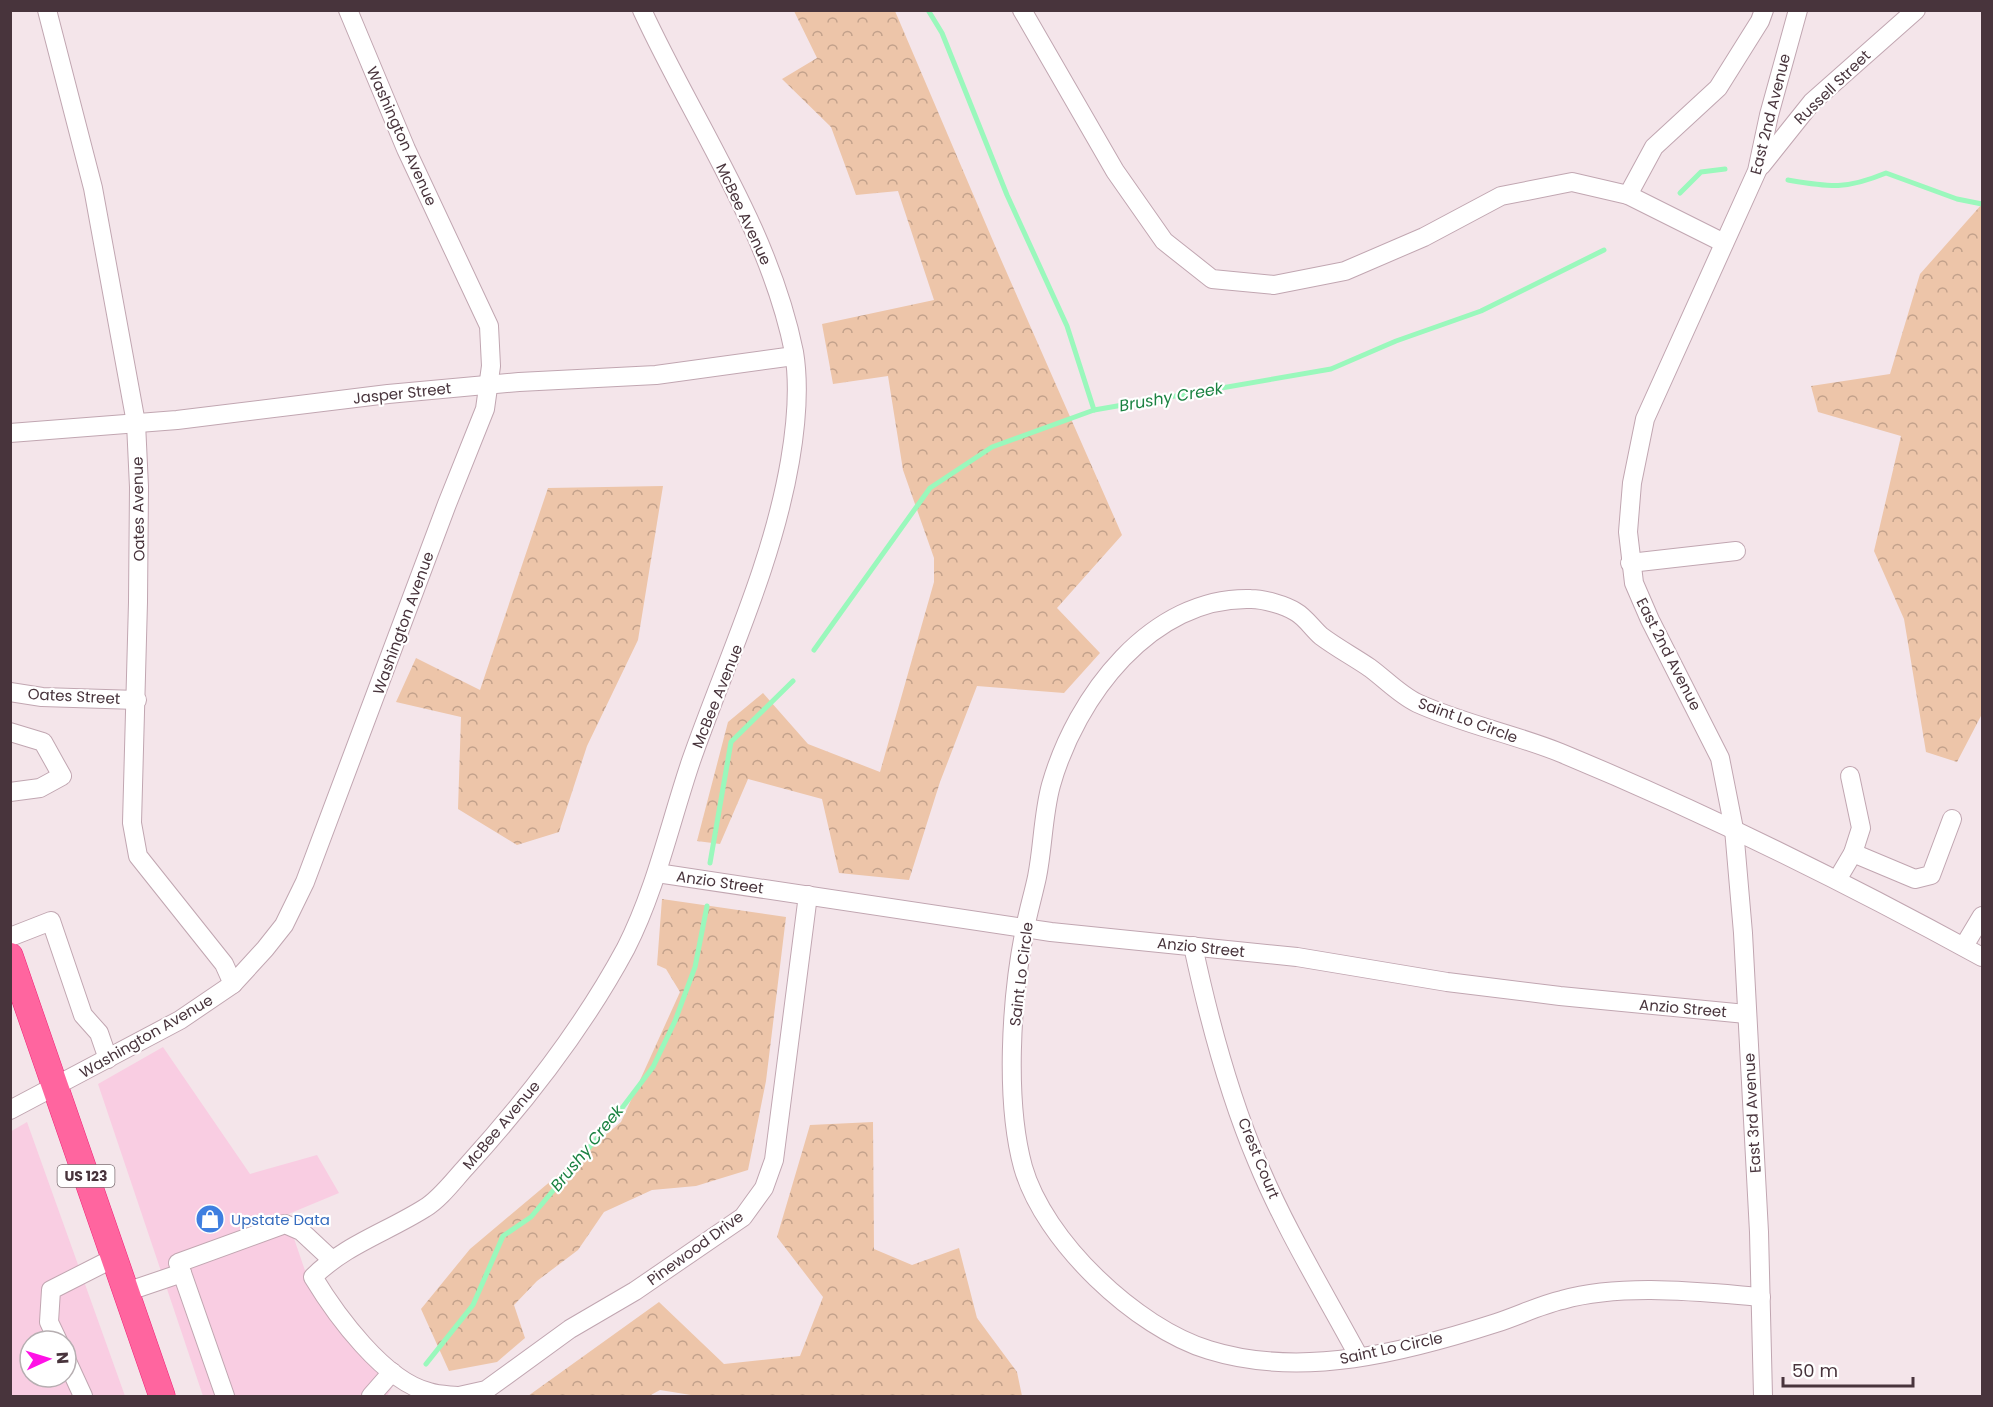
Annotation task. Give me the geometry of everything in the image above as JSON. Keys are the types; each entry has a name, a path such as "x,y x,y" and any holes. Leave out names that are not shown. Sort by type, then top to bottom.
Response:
{"highway":[{"name":"US 123","path":"10,956 162,1396"}],"street":[{"name":"Oates Avenue","path":"47,10 93,188 136,423 139,487 137,700 132,824 138,856 224,964 233,984"},
{"name":"Washington Avenue","path":"10,1110 56,1088 180,1020 233,984 259,957 284,925 305,882 485,409 491,366 489,326 406,149 348,10"},
{"name":"McBee Avenue","path":"313,1277 331,1259 427,1207 475,1156 555,1061 588,1011 627,945 657,873 681,790 709,711 741,636 782,511 797,399 794,356 783,307 761,245 642,10"},
{"path":"1022,10 1115,171 1164,241 1212,279 1274,285 1345,271 1424,237 1502,196 1572,182 1628,195 1724,243"},
{"path":"1628,195 1654,147 1718,88 1760,21 1764,10"},
{"name":"East 2nd Avenue","path":"1734,829 1720,758 1650,620 1634,583 1628,532 1632,483 1645,419 1757,171 1769,115 1798,10"},
{"name":"Russell Street","path":"1757,171 1812,102 1916,10"},
{"name":"Jasper Street","path":"10,433 136,423 388,394 489,385 656,375 794,356"},
{"path":"1630,563 1736,551"},
{"name":"Saint Lo Circle","path":"1734,829 1556,751 1414,702 1322,637 1296,612 1255,598 1208,603 1161,625 1123,657 1088,704 1067,739 1050,789 1037,874 1025,928 1015,1012 1012,1063 1016,1124 1024,1169 1039,1204 1066,1244 1104,1285 1153,1323 1206,1350 1268,1362 1339,1360 1414,1346 1494,1324 1566,1298 1671,1291 1761,1297"},
{"name":"Oates Street","path":"10,692 42,697 137,700"},
{"path":"10,732 42,742 62,776 40,788 11,789"},
{"path":"1837,880 1853,853 1861,828 1850,776"},
{"path":"1853,853 1915,879 1931,875 1952,819"},
{"path":"1734,829 1983,957"},
{"name":"East 3rd Avenue","path":"1734,829 1743,933 1761,1297 1763,1396"},
{"name":"Anzio Street","path":"657,873 1025,928 1298,957 1447,982 1549,995 1746,1014"},
{"name":"Pinewood Drive","path":"313,1277 331,1306 382,1365 427,1392 458,1396 486,1390 570,1329 635,1291 743,1217 759,1195 774,1160 808,895"},
{"path":"1964,946 1983,916"},
{"path":"10,937 51,921 83,1015 99,1033 108,1059"},
{"name":"Crest Court","path":"1193,946 1205,1002 1256,1160 1292,1236 1359,1357"},
{"path":"225,1396 178,1263 285,1224 301,1231 331,1259"},
{"path":"52,1329 49,1322 51,1290 114,1258"},
{"path":"126,1292 182,1273"},
{"path":"371,1396 392,1372"}],"shaded area":[{"path":"163,1047 250,1174 317,1155 339,1193 286,1215 313,1294 393,1386 387,1396 203,1396 98,1084"},
{"path":"27,1122 125,1396 11,1396 10,1132"}],"green space":[{"path":"794,11 895,11 1122,535 1057,608 1100,653 1064,693 977,686 940,782 909,880 839,873 822,799 748,779 720,844 697,841 728,722 763,693 808,744 880,772 934,582 934,558 903,470 888,376 833,384 822,324 934,300 898,191 856,195 831,127 782,79 817,58"},
{"path":"1982,204 1982,714 1957,762 1926,752 1904,619 1874,551 1901,436 1818,412 1811,386 1890,374 1920,274"},
{"path":"663,486 638,640 587,746 559,832 517,845 458,809 461,717 396,702 416,658 480,690 548,488"},
{"path":"662,899 786,917 766,1081 748,1170 696,1186 652,1190 604,1212 578,1250 537,1281 514,1305 525,1338 497,1362 449,1371 421,1309 470,1249 621,1122 680,992 666,969 657,965"},
{"path":"873,1122 874,1249 912,1265 959,1248 977,1318 1017,1372 1022,1396 697,1396 660,1390 649,1396 528,1396 659,1302 724,1364 800,1356 823,1297 777,1237 810,1125"}],"waterway":[{"path":"928,10 942,33 1007,195 1067,326 1094,410"},
{"name":"Brushy Creek","path":"1680,193 1701,172 1725,169"},
{"name":"Brushy Creek","path":"1788,180 1837,186 1848,185 1886,173 1957,199 1982,204"},
{"name":"Brushy Creek","path":"814,650 930,488 992,447 1094,410 1331,369 1396,341 1481,311 1604,250"},
{"name":"Brushy Creek","path":"710,863 731,742 793,681"},
{"name":"Brushy Creek","path":"426,1364 473,1305 503,1236 531,1217 619,1112 653,1067 675,1021 695,967 707,906"}],"place":[{"name":"Upstate Data","path":"210,1219"}]}
